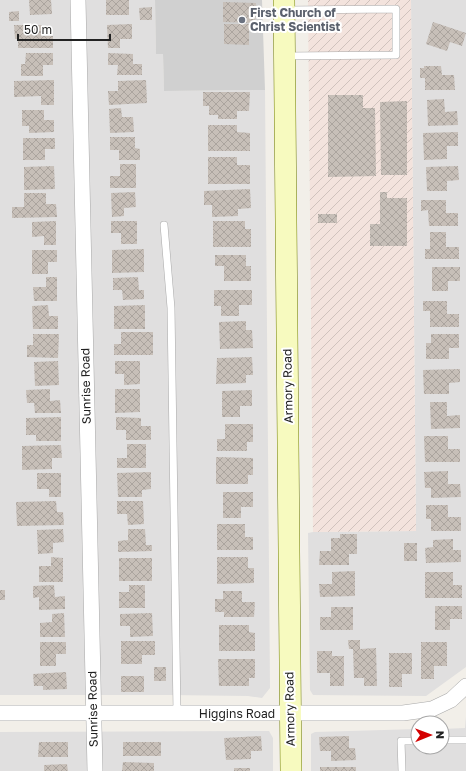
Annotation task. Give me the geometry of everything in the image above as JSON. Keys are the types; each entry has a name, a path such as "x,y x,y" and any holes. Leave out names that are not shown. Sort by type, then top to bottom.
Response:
{"main road":[{"name":"Armory Road","path":"284,5 291,771"}],"street":[{"name":"Sunrise Road","path":"78,0 95,771"},
{"name":"Higgins Road","path":"0,713 403,714 432,710 451,700 466,686"}],"lane":[{"path":"284,5 396,9 396,55 285,56"},
{"path":"164,225 171,308 177,714"},
{"path":"450,740 466,740"},
{"path":"402,771 401,741 410,741"}],"shaded area":[{"path":"0,0 155,0 156,54 163,54 164,91 265,90 270,688 262,698 248,696 170,695 0,695"},
{"path":"155,0 262,0 265,90 164,91 163,54 156,54"},
{"path":"308,0 411,0 416,531 313,532"},
{"path":"411,0 466,0 466,667 426,696 313,695 310,690 308,533 416,531"},
{"path":"466,717 466,771 311,771 311,734 315,732 410,729 410,755 450,755 450,729 465,728"},
{"path":"269,731 273,738 273,771 0,771 0,732"}],"building":[{"path":"29,0 51,0 52,14 30,15"},
{"path":"106,0 129,0 129,15 106,15"},
{"path":"223,2 256,3 255,23 223,22"},
{"path":"152,7 152,20 140,20 139,8"},
{"path":"19,11 19,21 9,21 9,12"},
{"path":"433,22 466,33 462,46 450,42 447,51 426,44"},
{"path":"132,24 132,39 120,39 120,48 108,48 107,25"},
{"path":"224,24 249,24 249,45 224,44"},
{"path":"14,25 42,25 42,36 53,36 53,48 18,48 18,39 15,39"},
{"path":"26,53 53,53 53,65 43,65 43,76 21,76 21,64 25,64"},
{"path":"108,53 133,54 133,64 142,64 142,75 117,75 118,65 108,65"},
{"path":"424,66 441,66 442,75 454,75 455,90 425,90 425,78 420,78 420,68 424,68"},
{"path":"54,80 54,105 41,105 41,96 14,97 14,81"},
{"path":"146,80 147,103 109,105 108,91 118,91 118,81"},
{"path":"203,92 250,92 249,111 237,111 237,119 218,119 218,115 209,115 209,106 203,106"},
{"path":"328,95 363,95 363,108 375,108 376,176 328,177"},
{"path":"444,99 445,112 457,111 458,125 428,126 427,100"},
{"path":"407,101 407,175 381,175 380,102"},
{"path":"121,108 122,117 133,117 134,132 110,133 109,109"},
{"path":"22,110 44,110 44,120 54,120 54,132 29,133 29,126 22,126"},
{"path":"208,125 237,125 237,132 250,133 250,151 208,151"},
{"path":"458,132 458,146 447,146 447,159 424,160 423,133"},
{"path":"110,137 135,137 135,148 140,149 140,160 119,160 119,150 110,150"},
{"path":"23,138 55,138 55,149 45,149 45,160 23,160"},
{"path":"208,157 237,157 237,165 250,165 250,184 208,184"},
{"path":"120,164 136,164 136,188 110,188 110,176 120,176"},
{"path":"54,166 55,189 24,190 24,167"},
{"path":"458,166 459,180 447,181 447,191 427,191 426,167"},
{"path":"250,189 251,208 238,209 238,216 212,217 212,205 204,205 204,191"},
{"path":"135,192 136,207 124,208 124,216 112,217 111,193"},
{"path":"380,192 387,192 387,198 407,198 407,246 370,246 370,224 380,224"},
{"path":"24,193 46,193 46,204 56,204 57,217 12,218 12,207 24,207"},
{"path":"421,200 446,200 446,213 458,213 458,226 429,226 428,210 421,211"},
{"path":"318,214 337,214 337,223 318,223"},
{"path":"56,221 56,245 44,245 44,236 32,237 32,222"},
{"path":"111,221 137,221 137,244 121,244 121,233 111,233"},
{"path":"213,221 245,221 245,229 251,229 251,247 213,247"},
{"path":"430,232 446,232 446,247 459,247 459,259 425,259 425,249 430,249"},
{"path":"144,249 144,272 112,273 112,250"},
{"path":"32,250 57,250 57,262 48,262 48,274 32,274"},
{"path":"215,255 246,255 246,266 251,266 251,281 224,281 224,266 215,266"},
{"path":"432,267 460,267 460,281 448,281 448,291 432,291"},
{"path":"46,277 57,277 57,301 34,301 33,287 46,287"},
{"path":"138,277 139,290 144,290 144,299 123,300 122,290 113,290 113,278"},
{"path":"214,290 252,290 252,305 239,305 239,316 221,316 221,306 214,306"},
{"path":"423,301 447,301 447,314 459,314 459,327 430,327 430,311 423,311"},
{"path":"48,305 49,316 58,316 58,329 33,329 32,306"},
{"path":"145,305 145,329 114,329 114,306"},
{"path":"246,321 246,330 252,330 253,348 220,349 219,322"},
{"path":"121,332 153,332 153,355 114,355 114,344 121,344"},
{"path":"33,334 59,334 58,358 27,357 27,345 33,345"},
{"path":"431,334 459,334 459,348 449,348 449,359 426,359 426,343 431,343"},
{"path":"252,357 253,375 246,375 246,383 216,384 217,358"},
{"path":"58,361 59,385 35,386 34,362"},
{"path":"115,361 140,361 140,384 124,385 124,374 115,374"},
{"path":"460,369 460,382 449,383 449,394 424,394 423,370"},
{"path":"50,389 50,401 60,400 61,413 35,413 34,403 27,403 26,390"},
{"path":"115,389 140,389 140,412 115,413"},
{"path":"252,390 252,406 240,406 240,417 222,417 222,391"},
{"path":"430,402 447,402 447,416 460,415 460,428 431,429"},
{"path":"61,417 61,441 36,441 36,435 26,435 26,418"},
{"path":"116,417 141,418 141,426 151,426 151,440 126,440 126,430 116,430"},
{"path":"225,424 253,424 253,442 247,442 247,451 217,451 217,439 225,439"},
{"path":"424,436 448,436 448,449 460,449 460,462 425,462"},
{"path":"127,444 146,444 146,468 117,468 117,458 127,458"},
{"path":"61,445 62,458 52,458 52,469 22,470 22,446"},
{"path":"216,457 253,458 253,475 248,475 248,484 216,484"},
{"path":"448,471 448,484 460,484 461,497 431,498 431,488 425,488 424,472"},
{"path":"151,472 151,489 142,490 142,497 118,497 117,473"},
{"path":"37,473 61,473 61,497 49,497 49,489 37,489"},
{"path":"223,492 253,492 253,507 241,507 241,518 223,518"},
{"path":"56,501 57,512 63,512 64,525 17,526 16,502"},
{"path":"117,501 143,501 144,524 128,525 127,514 117,514"},
{"path":"426,505 448,505 448,517 461,517 461,531 431,531 431,519 426,519"},
{"path":"217,524 245,524 245,537 253,537 253,550 217,550"},
{"path":"63,529 64,542 53,543 53,553 38,554 37,530"},
{"path":"128,529 145,529 146,545 152,545 152,551 118,552 118,541 128,540"},
{"path":"340,534 357,534 357,554 349,554 349,565 319,565 320,551 331,551 331,538 340,538"},
{"path":"453,539 453,550 461,550 461,562 426,563 425,548 433,547 433,540"},
{"path":"404,543 417,543 417,561 404,561"},
{"path":"51,557 63,558 63,582 39,582 39,566 51,566"},
{"path":"217,557 248,557 248,568 254,568 254,583 217,584"},
{"path":"119,558 152,558 152,581 119,581"},
{"path":"355,571 355,596 320,597 319,584 332,584 332,572"},
{"path":"425,572 453,572 453,585 462,585 462,598 425,598"},
{"path":"54,585 55,597 65,596 65,609 39,610 39,597 33,598 33,586"},
{"path":"129,585 145,585 145,608 119,608 119,592 129,592"},
{"path":"0,590 5,590 5,600 0,600"},
{"path":"223,591 242,591 242,602 255,602 254,617 224,617 224,612 215,612 215,599 223,599"},
{"path":"435,606 462,606 462,619 450,619 450,630 435,630"},
{"path":"331,607 353,607 353,630 320,630 320,617 331,617"},
{"path":"64,613 65,637 40,637 40,623 52,622 52,614"},
{"path":"152,613 153,636 130,637 130,626 120,626 120,614"},
{"path":"219,625 249,625 249,632 255,633 255,651 219,651"},
{"path":"348,640 360,640 360,649 376,648 377,686 364,686 364,678 354,678 353,649 349,649"},
{"path":"121,641 155,641 155,655 142,655 142,664 121,664"},
{"path":"40,642 66,642 66,654 56,654 56,666 40,666"},
{"path":"421,642 447,642 447,666 434,666 434,679 421,679"},
{"path":"317,651 332,651 332,656 344,656 344,686 330,686 330,673 317,673"},
{"path":"389,653 412,653 412,674 402,674 402,687 389,687"},
{"path":"218,659 255,659 255,678 249,678 249,686 219,686"},
{"path":"154,667 166,667 166,681 154,681"},
{"path":"66,672 67,689 43,690 43,686 34,686 33,674"},
{"path":"121,676 144,676 144,692 121,692"},
{"path":"261,736 262,751 251,751 251,759 226,760 224,738"},
{"path":"349,736 349,748 355,748 356,760 331,761 331,751 320,751 319,737"},
{"path":"39,742 68,742 68,757 38,757"},
{"path":"123,742 161,742 161,756 123,756"},
{"path":"123,762 154,763 154,771 122,771"},
{"path":"67,764 68,771 44,771 44,765"},
{"path":"320,767 356,767 356,771 320,771"},
{"path":"234,768 250,768 250,771 234,771"}],"place":[{"name":"First Church of Christ Scientist","path":"242,20"}]}
